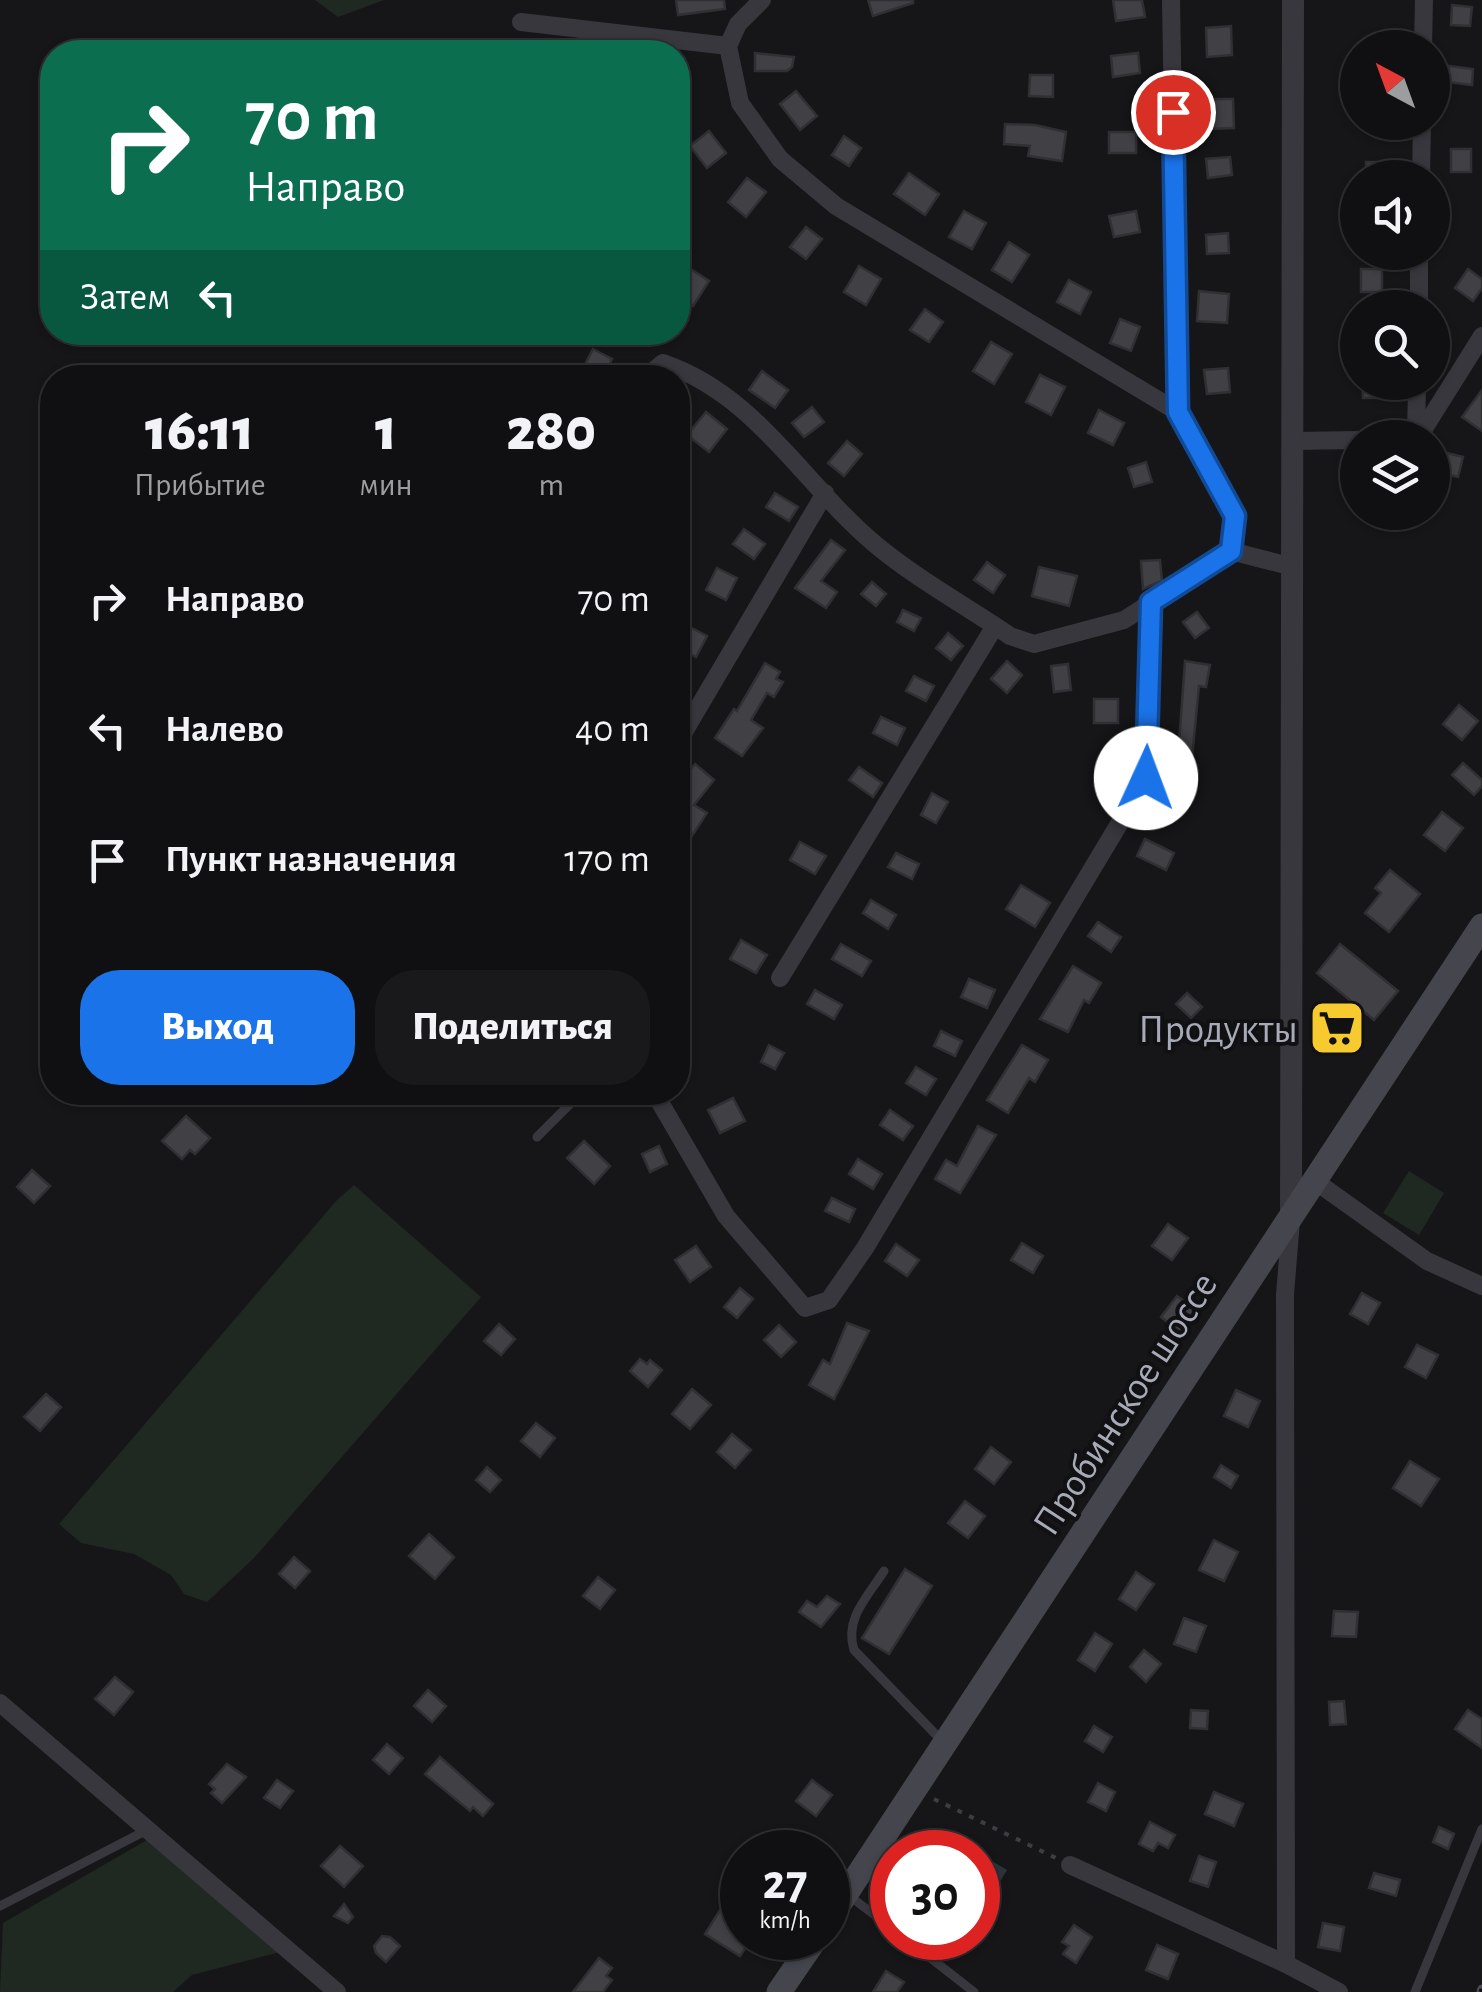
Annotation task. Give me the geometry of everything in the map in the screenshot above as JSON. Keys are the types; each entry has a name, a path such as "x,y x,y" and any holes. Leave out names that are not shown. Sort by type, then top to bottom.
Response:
{"main road":[{"name":"Пробинское шоссе","path":"850,1887 1482,926"},
{"path":"779,1992 801,1960"}],"street":[{"path":"762,0 738,24 728,46 740,103 780,158 836,206 1178,412"},
{"path":"1172,0 1178,412 1235,516 1231,551"},
{"path":"1286,1964 1285,1294 1292,1216 1294,0"},
{"path":"1423,30 1424,0"},
{"path":"521,22 676,40"},
{"path":"690,42 728,46"},
{"path":"1428,420 1482,336"},
{"path":"690,372 734,400 876,545 1010,636 1034,644 1124,620 1231,551 1293,567"},
{"path":"1293,441 1340,440"},
{"path":"690,722 825,493"},
{"path":"662,1105 726,1216 805,1308 829,1300 875,1232 1146,778 1151,602"},
{"path":"780,978 996,626"},
{"path":"1315,1181 1428,1260 1482,1286"},
{"path":"0,1703 337,1992"},
{"path":"1070,1865 1286,1964 1338,1992"}],"lane":[{"path":"537,1137 569,1105"},
{"path":"884,1570 852,1622 854,1650 946,1745"},
{"path":"1414,1992 1482,1829"},
{"path":"0,1906 145,1830"},
{"path":"850,1896 870,1911"},
{"path":"933,1960 974,1992"}],"path":[{"path":"932,1798 1070,1865"}],"shaded area":[{"path":"315,0 384,0 338,17"},
{"path":"1409,1171 1444,1193 1419,1235 1383,1213"},
{"path":"354,1185 481,1297 254,1558 207,1602 184,1594 171,1575 134,1554 81,1543 59,1524"},
{"path":"147,1840 280,1952 192,1975 173,1992 0,1992 3,1923"}],"building":[{"path":"676,0 724,0 725,9 678,15"},
{"path":"868,0 913,0 913,3 873,16"},
{"path":"1113,0 1142,0 1145,17 1116,21"},
{"path":"1452,5 1472,7 1470,26 1451,25"},
{"path":"1231,26 1232,55 1207,57 1206,28"},
{"path":"755,53 794,57 792,67 787,71 755,71"},
{"path":"1138,53 1140,73 1113,77 1111,56"},
{"path":"1450,66 1473,69 1472,85 1450,82"},
{"path":"1030,75 1053,75 1053,97 1029,96"},
{"path":"796,91 817,116 800,130 780,104"},
{"path":"1209,99 1233,99 1234,128 1210,129"},
{"path":"1005,124 1066,132 1062,161 1028,156 1030,146 1004,144"},
{"path":"709,131 726,153 707,168 690,146"},
{"path":"1109,132 1136,132 1136,153 1109,153"},
{"path":"844,136 861,148 849,166 832,155"},
{"path":"1451,149 1471,149 1471,172 1451,172"},
{"path":"1230,157 1232,175 1208,178 1206,159"},
{"path":"909,173 939,194 925,215 894,194"},
{"path":"747,178 766,192 746,217 728,202"},
{"path":"964,211 986,223 972,249 949,237"},
{"path":"1136,211 1140,232 1114,237 1109,216"},
{"path":"806,227 822,239 806,259 790,247"},
{"path":"1228,233 1229,253 1207,254 1206,235"},
{"path":"1009,242 1029,255 1012,282 992,270"},
{"path":"859,266 881,279 866,305 844,292"},
{"path":"690,269 709,281 693,306 690,304"},
{"path":"1468,269 1482,279 1482,288 1473,301 1455,288"},
{"path":"1361,270 1382,270 1382,290 1361,290"},
{"path":"1069,280 1091,292 1080,314 1057,302"},
{"path":"1199,291 1229,294 1227,323 1197,321"},
{"path":"925,309 943,322 929,342 910,330"},
{"path":"1120,319 1140,327 1131,351 1110,343"},
{"path":"991,342 1012,354 994,384 973,371"},
{"path":"593,349 612,359 609,365 585,365"},
{"path":"1228,368 1230,392 1207,394 1204,370"},
{"path":"762,371 788,390 775,408 749,390"},
{"path":"1040,375 1065,387 1051,415 1026,402"},
{"path":"1482,390 1482,431 1462,417"},
{"path":"812,407 824,422 804,437 792,423"},
{"path":"1099,410 1124,423 1113,445 1088,433"},
{"path":"706,412 727,429 709,452 690,437 690,431"},
{"path":"847,441 862,454 844,476 828,463"},
{"path":"1450,454 1463,457 1458,477 1450,475"},
{"path":"1146,462 1152,482 1134,487 1128,468"},
{"path":"775,493 798,507 789,521 766,507"},
{"path":"744,529 765,544 754,559 733,544"},
{"path":"831,540 845,550 821,581 837,592 826,608 795,588"},
{"path":"1160,560 1162,581 1143,589 1141,561"},
{"path":"987,562 1005,575 993,593 974,580"},
{"path":"1039,567 1077,576 1069,606 1032,596"},
{"path":"717,568 737,578 726,600 706,590"},
{"path":"872,582 886,594 876,606 861,594"},
{"path":"903,610 921,618 914,631 897,622"},
{"path":"1197,612 1209,628 1195,638 1183,622"},
{"path":"690,627 707,636 696,657 690,654"},
{"path":"948,633 963,646 951,660 936,648"},
{"path":"1007,661 1022,675 1007,693 991,679"},
{"path":"1185,661 1210,665 1206,687 1199,686 1191,768 1169,767 1171,743 1179,744"},
{"path":"765,663 780,672 776,679 783,682 774,697 767,693 751,720 763,728 742,756 715,738 734,709 737,711"},
{"path":"1068,664 1071,690 1054,692 1051,666"},
{"path":"914,676 934,686 926,701 906,691"},
{"path":"1094,699 1118,699 1118,723 1094,723"},
{"path":"1459,705 1478,721 1462,740 1443,724"},
{"path":"881,717 905,728 897,745 873,733"},
{"path":"1463,763 1482,780 1474,795 1452,775"},
{"path":"695,764 714,780 694,805 707,813 690,839 690,770"},
{"path":"859,767 882,783 873,797 849,780"},
{"path":"932,793 948,802 936,823 921,815"},
{"path":"1442,812 1463,828 1445,851 1424,835"},
{"path":"1145,839 1174,853 1166,870 1137,856"},
{"path":"800,842 826,856 815,874 790,860"},
{"path":"896,853 919,864 912,879 888,867"},
{"path":"1390,870 1420,894 1389,932 1365,913 1381,893 1375,888"},
{"path":"1021,885 1050,903 1035,927 1006,909"},
{"path":"871,900 896,915 888,929 863,913"},
{"path":"1098,922 1121,937 1111,952 1088,936"},
{"path":"741,940 767,955 756,973 730,959"},
{"path":"841,944 871,961 862,976 832,959"},
{"path":"1340,944 1398,991 1374,1020 1317,973"},
{"path":"1073,966 1101,983 1089,1003 1084,1000 1068,1032 1040,1019"},
{"path":"969,979 995,990 987,1008 961,997"},
{"path":"815,990 842,1005 834,1019 807,1004"},
{"path":"1187,993 1202,1007 1191,1018 1176,1004"},
{"name":"Продукты","path":"1335,1014 1351,1033 1340,1042 1324,1023"},
{"path":"941,1031 962,1041 955,1056 934,1046"},
{"path":"769,1045 784,1053 775,1069 761,1062"},
{"path":"1022,1045 1048,1060 1035,1082 1029,1078 1008,1113 987,1100"},
{"path":"916,1067 936,1079 926,1095 906,1083"},
{"path":"733,1098 745,1121 720,1133 708,1110"},
{"path":"890,1110 913,1126 903,1140 880,1125"},
{"path":"186,1116 210,1138 195,1154 190,1150 182,1159 162,1141"},
{"path":"978,1126 996,1135 960,1193 935,1179 946,1160 957,1166"},
{"path":"584,1141 610,1166 594,1184 567,1158"},
{"path":"659,1146 667,1164 650,1172 642,1154"},
{"path":"858,1159 882,1174 873,1189 849,1174"},
{"path":"32,1170 50,1186 34,1203 17,1187"},
{"path":"832,1198 855,1209 849,1222 825,1211"},
{"path":"1168,1224 1188,1238 1172,1260 1152,1246"},
{"path":"1022,1243 1043,1256 1033,1273 1011,1260"},
{"path":"896,1244 919,1260 907,1276 885,1261"},
{"path":"696,1246 711,1267 690,1282 675,1260"},
{"path":"740,1288 753,1299 737,1318 724,1307"},
{"path":"1362,1293 1380,1303 1368,1324 1350,1314"},
{"path":"1177,1296 1197,1310 1180,1332 1161,1317"},
{"path":"847,1323 869,1331 834,1399 809,1385 823,1360 830,1364"},
{"path":"499,1324 515,1339 501,1355 484,1341"},
{"path":"779,1325 796,1342 781,1357 764,1340"},
{"path":"1417,1345 1438,1355 1426,1378 1405,1367"},
{"path":"640,1359 647,1364 650,1360 662,1370 648,1387 630,1371"},
{"path":"692,1389 711,1405 690,1429 672,1414"},
{"path":"1236,1390 1260,1401 1248,1427 1224,1416"},
{"path":"46,1394 61,1407 40,1431 24,1417"},
{"path":"536,1423 555,1438 540,1457 521,1441"},
{"path":"732,1434 751,1450 735,1468 717,1452"},
{"path":"991,1447 1011,1462 994,1484 975,1469"},
{"path":"1410,1461 1439,1479 1421,1506 1393,1488"},
{"path":"1221,1465 1238,1476 1231,1488 1214,1477"},
{"path":"487,1467 501,1480 490,1492 476,1480"},
{"path":"965,1501 985,1516 968,1538 948,1523"},
{"path":"429,1534 454,1557 435,1579 409,1556"},
{"path":"1214,1540 1238,1552 1224,1581 1199,1570"},
{"path":"294,1557 310,1571 295,1588 279,1574"},
{"path":"905,1569 932,1586 889,1654 862,1638"},
{"path":"1136,1572 1154,1584 1136,1610 1119,1599"},
{"path":"598,1577 615,1590 600,1609 583,1596"},
{"path":"827,1596 840,1604 821,1627 799,1612 807,1601 817,1607"},
{"path":"1334,1611 1358,1612 1356,1637 1332,1636"},
{"path":"1184,1618 1206,1626 1196,1652 1174,1644"},
{"path":"1095,1633 1112,1644 1095,1671 1078,1660"},
{"path":"1144,1650 1161,1664 1146,1682 1130,1667"},
{"path":"115,1677 133,1692 114,1715 95,1699"},
{"path":"428,1690 446,1706 432,1722 414,1706"},
{"path":"1344,1701 1346,1724 1330,1725 1329,1702"},
{"path":"1191,1710 1208,1711 1207,1729 1190,1728"},
{"path":"1468,1710 1482,1719 1482,1748 1455,1729"},
{"path":"1094,1726 1112,1737 1103,1752 1085,1741"},
{"path":"387,1744 403,1758 389,1774 373,1760"},
{"path":"440,1757 493,1804 483,1816 473,1807 470,1811 425,1774"},
{"path":"227,1764 246,1777 222,1803 211,1793 215,1789 209,1784"},
{"path":"277,1780 293,1791 280,1808 264,1798"},
{"path":"812,1780 832,1795 816,1816 796,1801"},
{"path":"1098,1783 1115,1792 1106,1811 1088,1802"},
{"path":"1214,1792 1243,1804 1234,1826 1205,1814"},
{"path":"1150,1822 1175,1835 1168,1848 1158,1843 1153,1851 1139,1844"},
{"path":"1439,1827 1454,1834 1448,1849 1433,1842"},
{"path":"340,1846 363,1866 344,1887 321,1866"},
{"path":"1199,1856 1216,1862 1208,1887 1190,1881"},
{"path":"1374,1873 1400,1880 1396,1896 1369,1888"},
{"path":"344,1904 353,1917 348,1923 334,1916"},
{"path":"720,1910 720,1943 705,1934"},
{"path":"1323,1923 1344,1927 1340,1951 1318,1947"},
{"path":"1074,1925 1092,1937 1076,1963 1063,1954 1069,1946 1062,1942"},
{"path":"382,1936 390,1937 400,1946 386,1962 374,1946"},
{"path":"1157,1945 1178,1954 1168,1979 1146,1970"},
{"path":"599,1958 612,1968 606,1976 612,1980 603,1992 573,1992"},
{"path":"886,1971 904,1982 897,1992 873,1992"}],"place":[{"name":"Продукты","path":"1337,1028"}],"route":[{"path":"1146,778 1151,602 1231,551 1235,516 1178,412 1173,112"}]}
